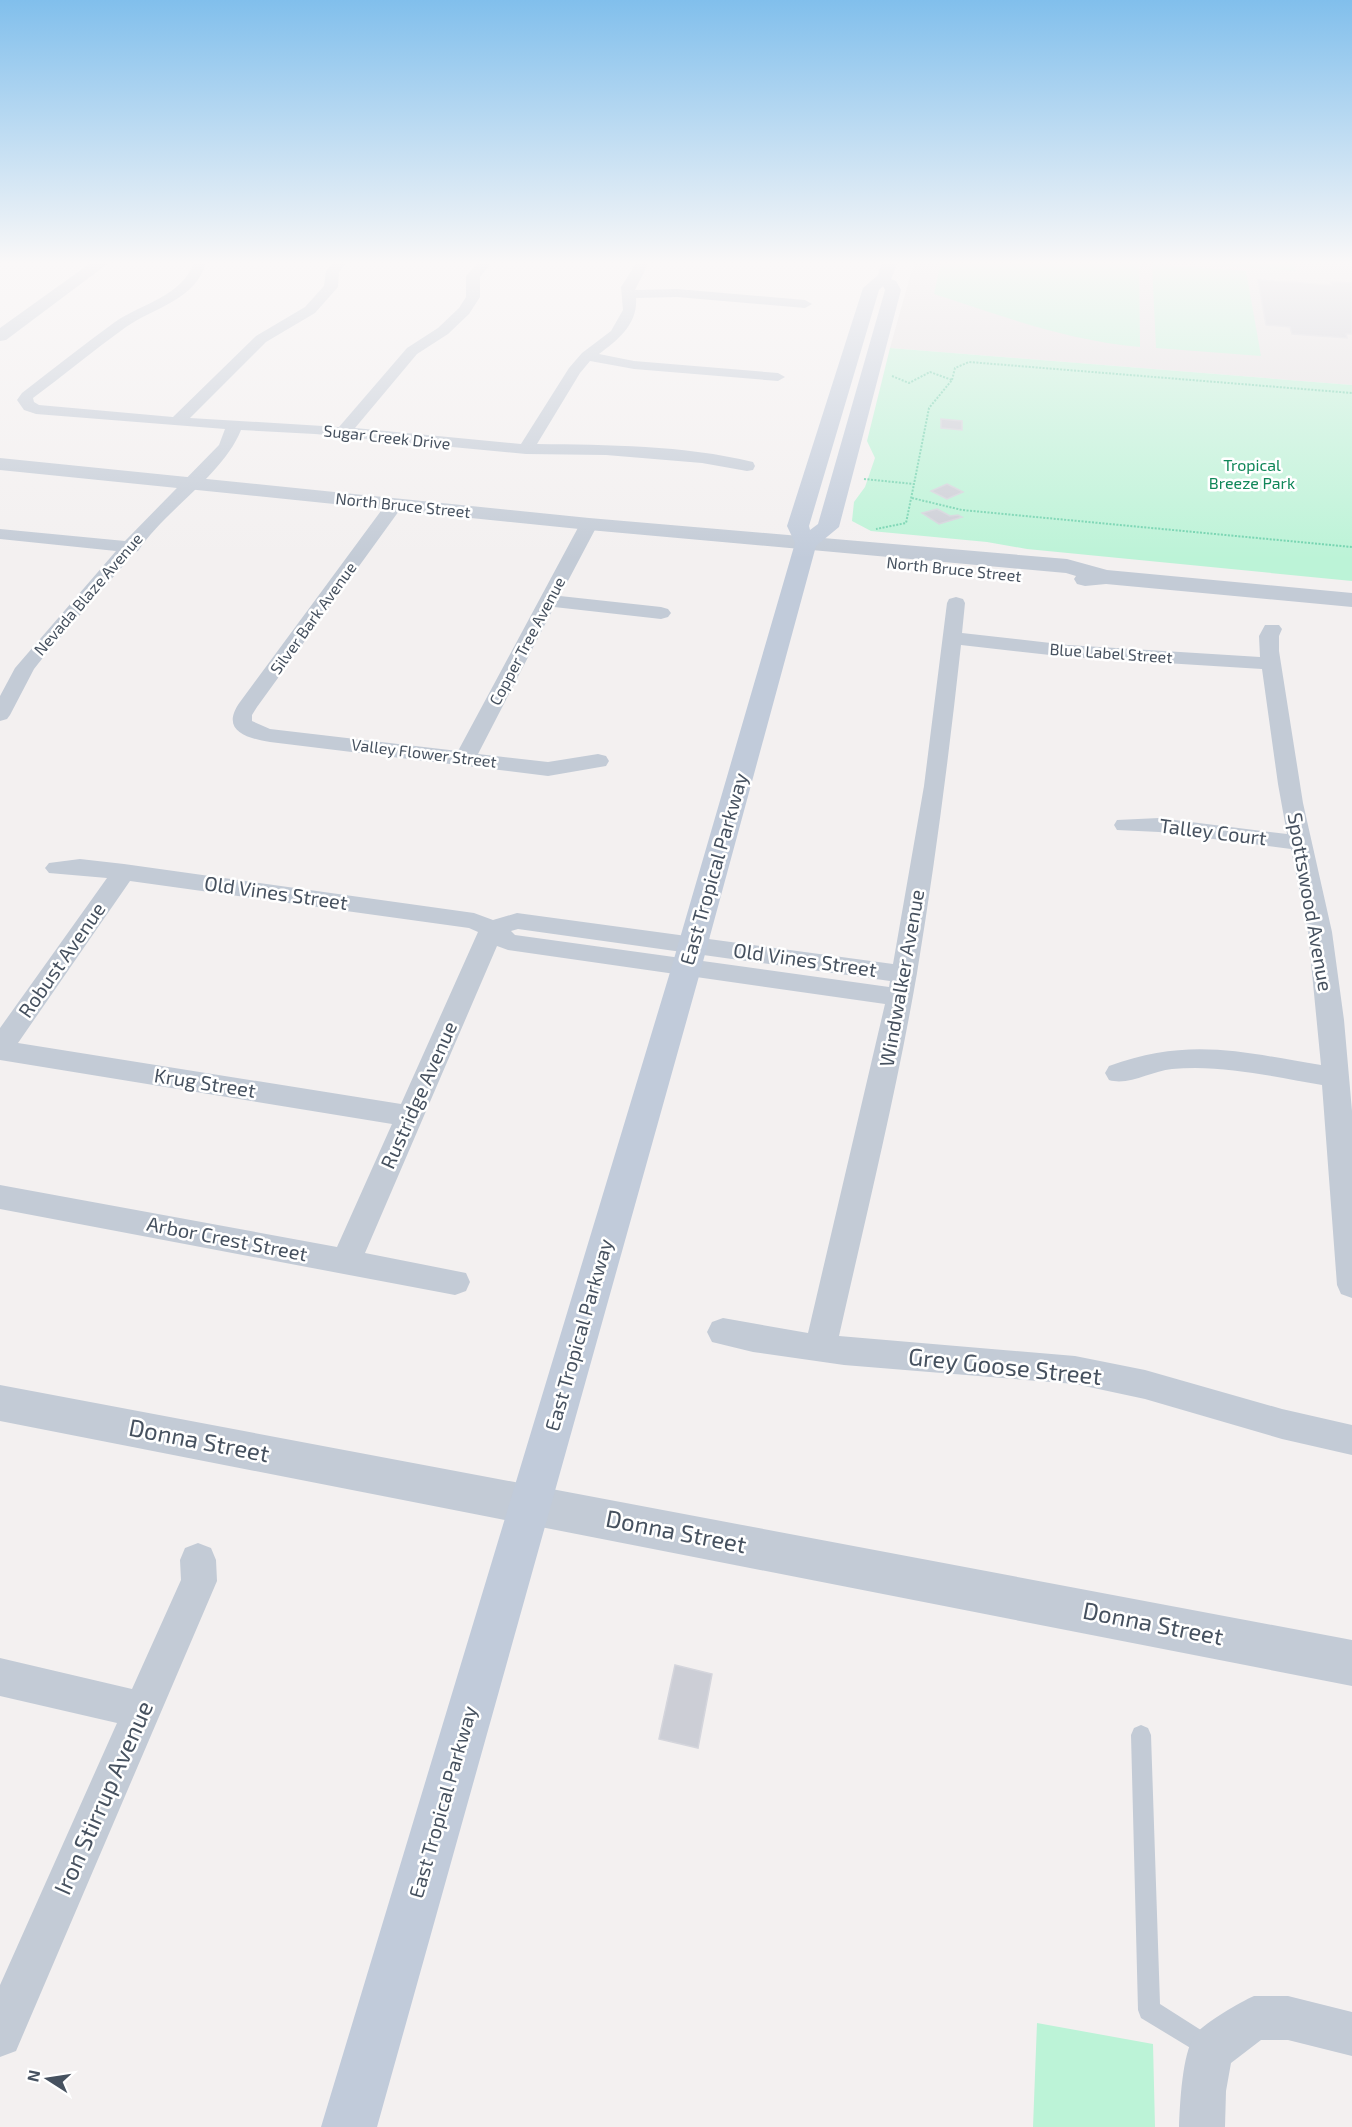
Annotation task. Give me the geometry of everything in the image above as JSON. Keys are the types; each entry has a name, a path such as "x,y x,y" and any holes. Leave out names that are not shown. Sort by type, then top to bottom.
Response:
{"main road":[{"name":"East Tropical Parkway","path":"806,543 798,526 849,361"},
{"name":"East Tropical Parkway","path":"349,2127 689,957 806,543 828,527 874,361"}],"street":[{"name":"Sugar Creek Drive","path":"73,361 27,396 25,400 32,410 342,432 526,449 606,450 702,458 747,466"},
{"path":"177,422 238,361"},
{"path":"342,432 403,361"},
{"path":"526,449 574,370 582,361"},
{"path":"618,361 778,377"},
{"name":"Nevada Blaze Avenue","path":"0,715 25,668 38,651 189,483 226,447 235,425"},
{"name":"North Bruce Street","path":"0,464 589,524 806,543 841,558 1070,580 1106,577 1352,600"},
{"name":"Silver Bark Avenue","path":"252,731 242,723 242,716 247,706 395,504"},
{"name":"Copper Tree Avenue","path":"464,759 589,524"},
{"path":"0,534 132,546"},
{"path":"549,600 661,613"},
{"name":"Windwalker Avenue","path":"820,1348 902,986 935,786 956,603"},
{"name":"Spottswood Avenue","path":"1272,629 1269,636 1272,664 1288,778 1320,932 1336,1077 1342,1148 1343,1204 1352,1285"},
{"name":"Blue Label Street","path":"951,638 1078,652 1272,664"},
{"name":"Valley Flower Street","path":"252,731 272,736 289,736 548,769 598,761"},
{"name":"Talley Court","path":"1125,825 1159,825 1300,843"},
{"name":"Old Vines Street","path":"57,868 80,867 474,921 492,929 508,942 575,941 902,986"},
{"name":"Robust Avenue","path":"0,1049 124,873"},
{"name":"Rustridge Avenue","path":"346,1261 492,929"},
{"name":"Krug Street","path":"0,1049 410,1116"},
{"path":"1119,1073 1138,1064 1196,1056 1336,1077"},
{"name":"Arbor Crest Street","path":"0,1197 455,1282"},
{"name":"Grey Goose Street","path":"723,1332 765,1341 871,1354 1074,1370 1158,1386 1313,1433 1352,1440"},
{"name":"Donna Street","path":"0,1403 1352,1663"},
{"name":"Iron Stirrup Avenue","path":"0,2035 198,1581 198,1560"},
{"path":"0,1677 142,1710"},
{"path":"1202,2127 1203,2091 1222,2042 1254,2018 1288,2018 1352,2034"}],"lane":[{"path":"1141,1735 1149,2010 1222,2042"}],"path":[{"path":"869,531 906,523 930,408 952,380 959,364 969,362 1352,393"},
{"path":"888,375 896,376 908,384 914,383 925,372 952,380"},
{"path":"842,477 914,484"},
{"path":"912,498 963,510 1352,548"}],"shaded area":[{"path":"1056,361 1352,361 1352,385"}],"green space":[{"name":"Tropical Breeze Park","path":"887,361 1056,361 1352,385 1352,581 871,531 852,521 854,502 865,487 875,458 867,441"},
{"path":"1037,2023 1153,2044 1155,2127 1033,2127"}],"building":[{"path":"941,419 962,421 962,430 941,428"},
{"path":"947,484 963,492 947,499 931,491"},
{"path":"937,509 950,516 962,517 939,524 922,513"},
{"path":"675,1665 712,1674 698,1748 659,1739"}]}
